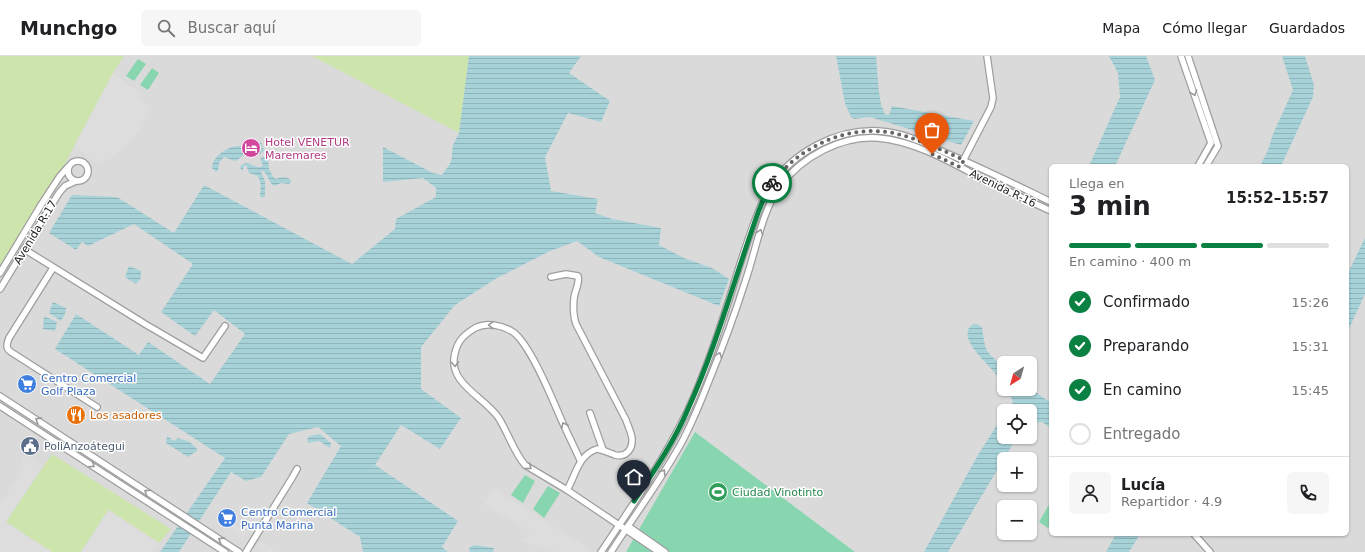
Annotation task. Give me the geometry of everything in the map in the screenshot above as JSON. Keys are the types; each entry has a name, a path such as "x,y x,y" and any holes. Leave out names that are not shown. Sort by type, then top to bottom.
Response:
{"street":[{"path":"960,167 987,116 993,98 988,56"},
{"path":"1181,56 1187,65 1218,146 1207,164"},
{"path":"1188,56 1187,65 1211,143 1199,164"},
{"name":"Avenida R-16","path":"602,552 665,454 688,409 714,345 744,252 764,197 777,177 804,153 818,144 843,135 878,131 893,133 921,142 964,160 1049,201"},
{"name":"Avenida R-16","path":"611,552 674,454 696,412 712,375 772,201 780,186 802,163 826,149 854,140 878,138 896,141 921,149 1049,210"},
{"name":"Avenida R-17","path":"0,273 60,176 72,162 77,160 82,161 88,166 87,177 82,181 76,181 65,186 58,193 0,290"},
{"path":"68,167 68,174 72,180 76,181"},
{"path":"52,188 58,193"},
{"path":"764,197 772,201"},
{"path":"24,249 144,324 203,358 225,326"},
{"path":"53,268 6,345 8,350 97,407"},
{"path":"551,277 566,274 578,276 579,280 574,296 573,314 576,324 626,420 632,437 628,453 623,456 615,455 603,450 592,450 580,460 567,490"},
{"path":"580,460 548,389 529,352 513,332 493,324 484,324 463,336 458,343 454,355 455,371 460,381 490,407 504,428 519,459 524,465 567,490 619,525 627,527 665,552"},
{"path":"0,396 239,552"},
{"path":"0,406 225,552"},
{"path":"590,413 603,450"},
{"path":"246,552 292,478 296,469"},
{"path":"627,527 658,552"},
{"path":"1196,536 1210,552"}],"shaded area":[{"path":"0,56 1365,56 1365,552 179,552 185,542 173,534 160,552 0,552"},
{"path":"113,73 142,94 139,99 148,105 154,102 140,130 123,149 108,160 93,162 74,146"},
{"path":"25,454 42,466 6,522 52,552 0,552 0,506 19,474 22,458"},
{"path":"494,488 594,552 555,552 522,541 530,531 484,505"},
{"path":"108,510 159,543 153,552 81,552"},
{"path":"230,522 246,532 243,538 226,527"},
{"path":"260,541 276,551 266,552 256,546"}],"green space":[{"path":"0,56 124,56 113,73 64,166 0,271"},
{"path":"312,56 469,56 459,133"},
{"path":"138,59 146,64 134,81 126,76"},
{"path":"152,68 159,73 148,90 140,85"},
{"name":"Ciudad Vinotinto","path":"695,432 855,552 626,552"},
{"path":"52,454 171,529 159,543 109,510 81,552 52,552 6,522"},
{"path":"525,475 535,481 523,503 511,495"},
{"path":"548,486 560,493 544,518 533,509"},
{"path":"1049,504 1049,526 1048,528 1039,522"}],"water":[{"path":"469,56 581,56 569,73 610,101 601,122 568,113 545,157 551,191 598,199 595,213 612,219 661,228 659,245 684,258 712,268 729,279 719,306 599,257 577,241 550,251 497,278 455,305 421,347 421,389 461,418 440,449 401,425 375,465 458,521 442,547 448,552 363,552 360,537 307,503 341,446 318,427 289,434 261,477 246,481 231,472 179,552 160,552 225,458 55,349 76,314 139,355 148,342 210,384 245,334 214,310 195,336 161,312 193,264 134,224 88,246 82,242 76,250 49,233 72,195 117,197 174,233 204,185 352,264 395,229 396,219 436,197 436,188 423,178 383,182 383,147 433,173 442,175 451,162 453,145 459,133"},
{"path":"836,56 876,56 881,105 885,114 889,115 892,106 974,121 961,145 870,117 854,119 851,117 845,103"},
{"path":"1109,56 1146,56 1155,80 1116,164 1090,164 1120,97 1118,73"},
{"path":"1282,56 1305,56 1314,85 1313,97 1282,164 1261,164 1268,150 1273,134 1293,90"},
{"path":"258,141 262,144 264,151 260,154 258,153 262,148 259,144 235,161 224,157 219,163 218,171 215,171 212,168 214,160 225,150 237,146 251,146"},
{"path":"264,156 268,159 269,169 273,177 276,179 285,177 291,180 291,182 289,184 281,183 274,186 262,170 261,172 265,181 265,196 262,198 260,196 261,185 258,176 249,173 246,165 242,171 240,167 245,163 248,163 261,167 263,165 260,159"},
{"path":"1365,238 1365,294 1349,329 1349,271"},
{"path":"129,266 141,271 141,278 136,284 125,277"},
{"path":"53,302 66,308 65,314 61,321 49,313"},
{"path":"44,316 57,322 55,331 43,329"},
{"path":"973,324 977,324 982,327 984,343 987,351 997,361 997,376 974,349 970,342 968,329"},
{"path":"1037,393 1049,402 1049,427 1042,422 1037,422 1037,404 1012,404 1013,401 1010,396 1037,396"},
{"path":"997,425 997,444 1013,444 1008,452 997,452 997,470 948,552 924,552 978,455"},
{"path":"320,434 331,443 330,448 319,441 308,443 307,439 310,436"},
{"path":"167,436 174,441 178,438 190,442 198,450 188,457 166,443"},
{"path":"1115,536 1139,536 1129,552 1106,552"},
{"path":"474,545 494,548 493,552 470,552 470,547"}],"way so far":[{"path":"772,183 785,169 804,153 818,144 843,135 878,131 893,133 921,142 964,160 960,167 932,154"}],"place":[{"name":"Hotel VENETUR Maremares","path":"251,148"},
{"name":"Centro Comercial Golf Plaza","path":"27,384"},
{"name":"Los asadores","path":"76,415"},
{"name":"PoliAnzoátegui","path":"30,446"},
{"name":"Ciudad Vinotinto","path":"718,492"},
{"name":"Centro Comercial Punta Marina","path":"227,518"}],"route":[{"path":"634,501 665,454 688,409 714,345 759,210 772,183"}]}
